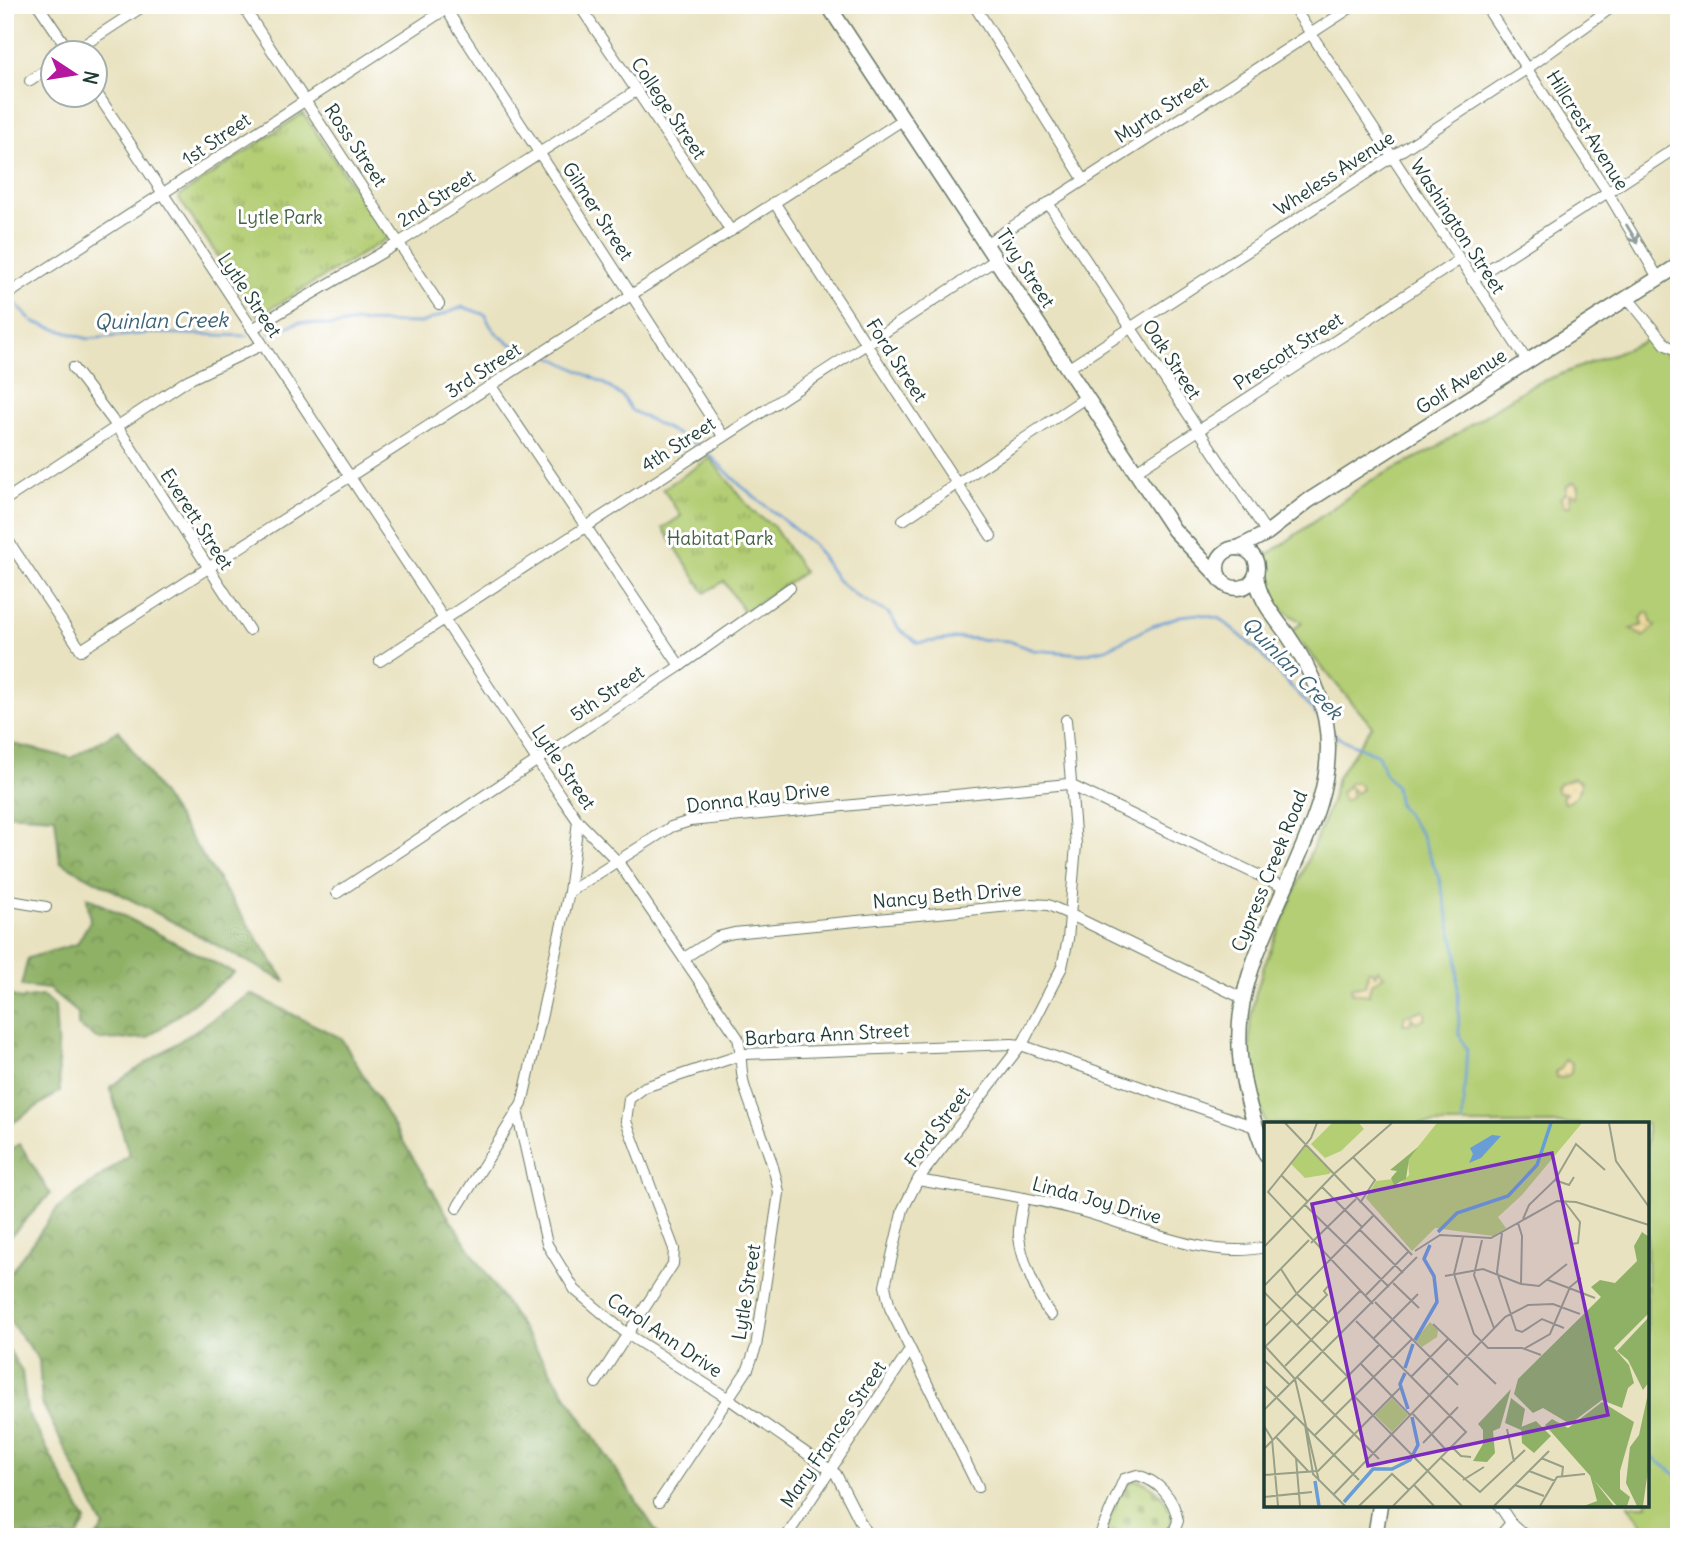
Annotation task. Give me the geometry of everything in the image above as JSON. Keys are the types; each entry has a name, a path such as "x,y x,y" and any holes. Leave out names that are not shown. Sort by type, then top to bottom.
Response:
{"main road":[{"name":"Tivy Street","path":"828,5 1174,530 1219,578"},
{"name":"Golf Avenue","path":"1238,548 1268,533 1308,501 1657,276 1679,265"},
{"name":"Golf Avenue","path":"1256,567 1268,533"},
{"path":"1192,551 1223,554 1238,548 1247,551 1256,567 1247,585 1236,588 1219,578 1217,565 1223,554"},
{"name":"Cypress Creek Road","path":"1256,567 1257,586 1269,611 1298,651 1317,690 1327,734 1326,776 1321,801 1254,958 1242,998 1238,1056 1246,1101 1264,1150"},
{"name":"Cypress Creek Road","path":"1236,588 1269,611"},
{"path":"1375,1537 1380,1507"}],"street":[{"path":"38,5 62,38"},
{"path":"94,38 145,5"},
{"name":"Ross Street","path":"243,5 439,304"},
{"name":"College Street","path":"579,5 730,230"},
{"path":"974,5 1084,180"},
{"name":"Washington Street","path":"1292,5 1527,361"},
{"name":"Myrta Street","path":"987,243 1355,5"},
{"name":"Hillcrest Avenue","path":"1485,5 1607,191 1657,276"},
{"name":"Wheless Avenue","path":"1069,368 1528,68 1615,5"},
{"name":"1st Street","path":"5,296 165,194 445,7"},
{"name":"Gilmer Street","path":"445,7 723,436"},
{"path":"30,81 38,76"},
{"name":"2nd Street","path":"252,329 400,242 636,91"},
{"name":"Lytle Street","path":"107,108 578,821 618,862 738,1038 741,1055 739,1063 745,1088 775,1173 779,1194 756,1348 748,1369 659,1502"},
{"name":"3rd Street","path":"7,541 81,650 904,119"},
{"path":"1472,280 1679,146"},
{"name":"Ford Street","path":"774,202 991,536"},
{"name":"Oak Street","path":"1048,203 1268,533"},
{"name":"4th Street","path":"380,661 997,259"},
{"name":"Prescott Street","path":"1136,471 1459,260"},
{"path":"1627,297 1666,345 1679,351"},
{"path":"5,500 188,380 262,345"},
{"name":"Everett Street","path":"73,368 117,426 249,630"},
{"path":"491,386 680,666"},
{"path":"903,520 1088,396"},
{"name":"5th Street","path":"337,894 680,666 790,588"},
{"name":"Ford Street","path":"978,1487 885,1296 885,1286 896,1230 918,1180 1021,1045 1059,978 1068,939 1076,845 1066,720"},
{"path":"1071,784 1285,888"},
{"name":"Donna Kay Drive","path":"569,892 671,827 690,821 1071,784"},
{"path":"457,1208 522,1104 569,892 578,821"},
{"path":"5,900 46,907"},
{"name":"Nancy Beth Drive","path":"684,958 717,937 734,933 1032,904 1048,905 1242,998"},
{"name":"Barbara Ann Street","path":"596,1384 673,1264 674,1249 626,1121 629,1099 645,1087 741,1055 1021,1045 1255,1127"},
{"name":"Carol Ann Drive","path":"517,1111 547,1244 575,1290 627,1334 729,1399 830,1470 844,1485 868,1537"},
{"name":"Linda Joy Drive","path":"918,1180 1024,1198 1211,1249 1237,1251 1264,1247"},
{"path":"1024,1198 1020,1227 1021,1245 1041,1301 1051,1315"},
{"name":"Mary Frances Street","path":"786,1537 910,1350"},
{"path":"1099,1537 1124,1479 1137,1475 1153,1482 1170,1499 1178,1521 1172,1537"},
{"path":"1500,1507 1511,1523 1527,1537"},
{"path":"1499,1537 1511,1523"}],"green space":[{"name":"Lytle Park","path":"303,113 388,238 258,316 178,197"},
{"path":"1649,337 1671,360 1679,359 1679,1537 1653,1537 1630,1507 1649,1507 1649,1122 1265,1122 1250,1071 1250,1022 1264,966 1331,803 1337,778 1372,726 1291,631 1302,623 1274,603 1270,597 1267,591 1265,557 1370,481 1434,449 1528,387 1641,343"},
{"name":"Habitat Park","path":"710,458 753,512 773,526 804,572 744,612 724,581 705,593 663,528 681,516 663,489"},
{"path":"119,730 286,982 60,862 55,817 5,814 5,742 71,758"},
{"path":"87,897 234,973 147,1038 100,1040 78,1026 78,1013 49,989 21,986 28,958 77,944 90,921"},
{"path":"5,993 20,999 42,996 55,1006 60,1091 5,1128"},
{"path":"251,994 341,1038 448,1216 660,1537 96,1537 104,1527 42,1403 39,1360 5,1315 5,1280 57,1209 129,1155 110,1087"},
{"path":"20,1144 50,1194 5,1242 5,1153"},
{"path":"5,1343 22,1372 27,1412 86,1521 77,1537 5,1537"},
{"path":"1135,1480 1152,1487 1166,1501 1170,1510 1170,1529 1164,1537 1104,1537 1123,1489"}],"sand":[{"path":"1574,482 1579,486 1578,495 1570,494 1571,506 1564,506 1560,498 1566,493 1567,486"},
{"path":"1646,612 1656,626 1643,637 1631,629 1643,625 1641,619"},
{"path":"1573,778 1581,782 1580,789 1574,798 1564,803 1562,797 1566,793 1558,793 1556,788 1560,783"},
{"path":"1350,783 1358,783 1362,789 1357,793 1350,788 1353,796 1344,801 1341,793"},
{"path":"1378,969 1384,976 1371,984 1369,995 1352,993 1351,987 1365,986 1368,971 1373,971 1375,975"},
{"path":"1423,1010 1426,1015 1424,1020 1415,1022 1412,1018 1410,1024 1403,1024 1405,1015"},
{"path":"1565,1060 1572,1063 1571,1073 1564,1078 1557,1077 1556,1071 1561,1069"}],"waterway":[{"name":"Quinlan Creek","path":"9,297 33,322 88,339 151,333 248,336"},
{"name":"Quinlan Creek","path":"269,333 300,322 333,326 356,322 421,323 463,307 486,315 492,328 504,339 532,352"},
{"name":"Quinlan Creek","path":"548,355 605,384 623,397 631,410 698,445"},
{"name":"Quinlan Creek","path":"709,454 740,485 814,545 837,580 858,597 888,613 900,630 918,643 961,638 1009,641 1033,650 1082,654 1106,649 1152,626 1180,616 1198,614 1221,619 1255,648 1319,717"},
{"name":"Quinlan Creek","path":"1333,732 1339,738 1378,755 1385,774 1395,785 1399,805 1421,834 1439,878 1457,954 1459,1034 1467,1050 1462,1122"},
{"name":"Quinlan Creek","path":"1649,1454 1679,1477"}]}
